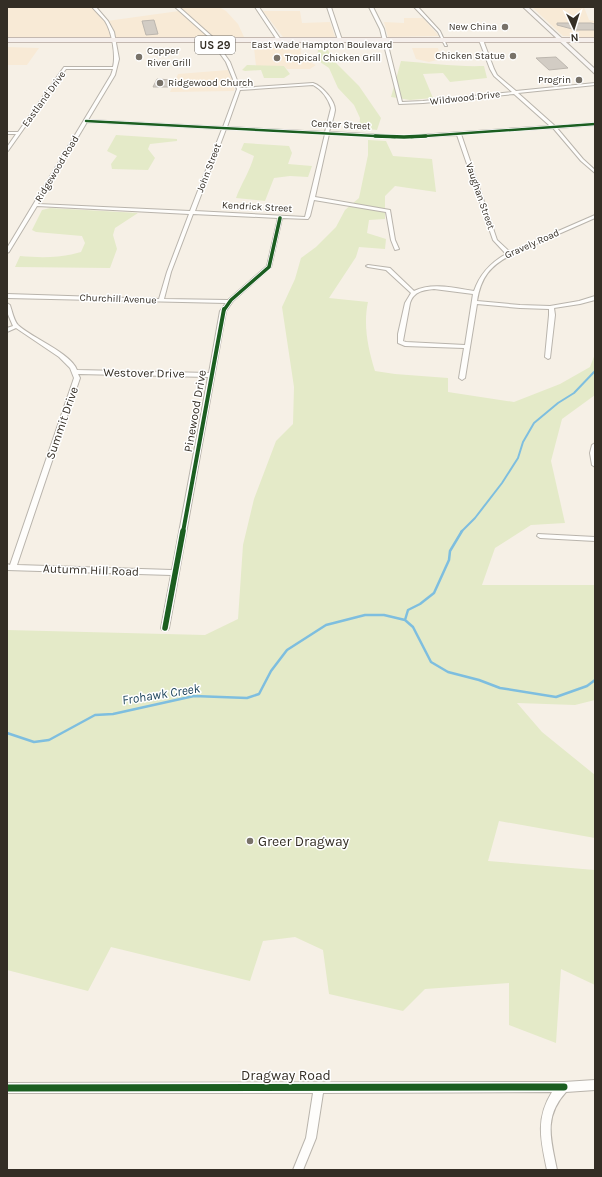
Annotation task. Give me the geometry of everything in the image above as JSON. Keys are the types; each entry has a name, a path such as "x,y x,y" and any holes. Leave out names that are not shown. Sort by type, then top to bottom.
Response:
{"main road":[{"path":"525,7 595,72"},
{"name":"East Wade Hampton Boulevard","path":"7,40 113,42 482,43 565,45"},
{"name":"East Wade Hampton Boulevard","path":"482,43 559,40"},
{"name":"US 29","path":"559,40 595,40"},
{"name":"East Wade Hampton Boulevard","path":"7,45 113,42"},
{"name":"US 29","path":"565,45 595,45"}],"street":[{"path":"94,7 110,26 116,54 116,68"},
{"path":"177,7 215,42 228,62 239,89"},
{"path":"257,7 279,43"},
{"path":"329,7 339,43"},
{"path":"371,7 380,23 385,43"},
{"path":"416,7 436,28 445,43"},
{"name":"Wildwood Drive","path":"385,43 400,103 595,84"},
{"path":"482,43 493,72 514,93 554,127 582,160 595,172"},
{"name":"Eastland Drive","path":"7,150 65,68 116,68"},
{"name":"Ridgewood Road","path":"7,252 116,68"},
{"name":"Kendrick Street","path":"35,205 280,218 307,217 332,105 316,85 309,84 239,89"},
{"name":"John Street","path":"161,300 169,272 239,89"},
{"name":"Center Street","path":"86,120 404,138 595,124"},
{"path":"7,133 20,133"},
{"name":"Vaughan Street","path":"459,134 496,240 509,254"},
{"path":"311,198 388,211 393,240 397,248"},
{"name":"Gravely Road","path":"462,378 476,293 484,272 501,258 595,216"},
{"name":"Pinewood Drive","path":"165,628 223,311 229,302 270,267 280,218"},
{"path":"368,266 388,269 414,293"},
{"path":"468,347 405,344 400,342 407,303 411,295 414,293 420,290 434,288 476,293"},
{"name":"Churchill Avenue","path":"7,296 229,302"},
{"path":"475,302 526,308 551,308 595,298"},
{"path":"7,306 16,326 7,330"},
{"path":"548,357 552,315 551,308"},
{"name":"Summit Drive","path":"10,567 76,383 76,372 73,367 50,347 16,326"},
{"name":"Westover Drive","path":"76,372 212,375"},
{"path":"595,445 593,453 595,465"},
{"path":"540,536 595,539"},
{"name":"Autumn Hill Road","path":"10,567 175,573"},
{"name":"Dragway Road","path":"7,1088 564,1087 595,1085"},
{"path":"298,1170 311,1138 319,1087"},
{"path":"552,1170 545,1137 546,1118 552,1100 564,1087"}],"shaded area":[{"path":"7,7 94,7 107,21 179,11 174,7 219,7 226,11 238,24 244,37 7,37"},
{"path":"532,7 584,7 589,20 595,21 595,38 563,36"},
{"path":"263,11 300,11 302,23 330,22 335,37 283,37"},
{"path":"404,18 423,18 439,36 388,37 384,22 404,23"},
{"path":"7,47 39,48 27,65 7,65"},
{"path":"254,48 300,48 302,59 316,65 310,69 287,69 284,66 256,66"},
{"path":"412,48 438,48 441,59 429,62 416,59"},
{"path":"228,70 234,91 170,92 178,74"}],"green space":[{"path":"318,50 328,50 333,60 359,86 381,118 377,130 359,128 360,118 354,105 338,88 329,68 317,60"},
{"path":"401,61 484,66 487,78 450,82 443,73 423,74 433,98 410,100 391,97"},
{"path":"247,65 284,66 290,74 284,78 264,78 261,70 242,70"},
{"path":"116,135 177,139 177,141 150,144 148,149 155,158 148,170 112,169 111,164 117,156 107,151"},
{"path":"368,140 386,141 393,156 432,159 436,192 395,186 385,196 385,219 369,220 367,233 386,239 385,249 359,247 356,257 329,298 368,302 366,328 370,354 375,371 448,378 448,392 514,402 560,384 590,367 595,354 595,395 562,419 551,461 565,523 531,525 495,548 482,585 595,585 595,700 575,705 517,703 542,732 595,775 595,838 499,821 488,861 595,870 595,985 561,969 556,1043 509,1025 509,983 425,989 403,1011 329,994 323,950 295,937 263,941 250,981 111,947 88,991 7,970 7,630 205,635 238,619 243,545 254,499 276,441 293,424 294,387 282,307 295,279 301,258 316,247 336,227 345,210 359,198 368,155"},
{"path":"244,143 289,146 292,153 288,164 312,166 308,177 290,176 274,178 265,201 236,198 254,156 241,150"},
{"path":"50,208 138,213 115,228 113,235 117,249 110,268 15,267 20,256 51,257 81,252 85,243 82,236 36,232 32,230 42,210"}],"building":[{"path":"154,20 158,34 146,35 142,21"},
{"path":"557,23 591,23 595,24 595,30 576,30 557,25"},
{"path":"556,57 568,68 549,70 536,58"},
{"name":"Ridgewood Church","path":"157,79 172,80 168,87 153,87"}],"waterway":[{"path":"462,531 475,518 502,483 518,458 523,442 534,423 558,403 574,393 595,371"},
{"path":"405,620 408,610 420,604 434,593 449,560 450,551 462,531"},
{"name":"Frohawk Creek","path":"7,733 34,742 49,740 95,715 113,714 194,696 247,698 259,694 271,671 287,650 326,625 365,615 384,615 405,620"},
{"name":"Frohawk Creek","path":"405,620 413,627 431,662 448,672 479,680 500,688 556,697 587,686 595,680"}],"cycle path":[{"path":"86,121 404,137 595,124"},
{"path":"165,628 223,311 231,300 269,267 280,218"},
{"path":"7,1088 564,1087"}],"place":[{"name":"New China","path":"505,27"},
{"name":"Chicken Statue","path":"513,56"},
{"name":"Copper River Grill","path":"139,57"},
{"name":"Tropical Chicken Grill","path":"277,58"},
{"name":"Progrin","path":"579,80"},
{"name":"Ridgewood Church","path":"160,83"},
{"name":"Greer Dragway","path":"250,841"}]}
